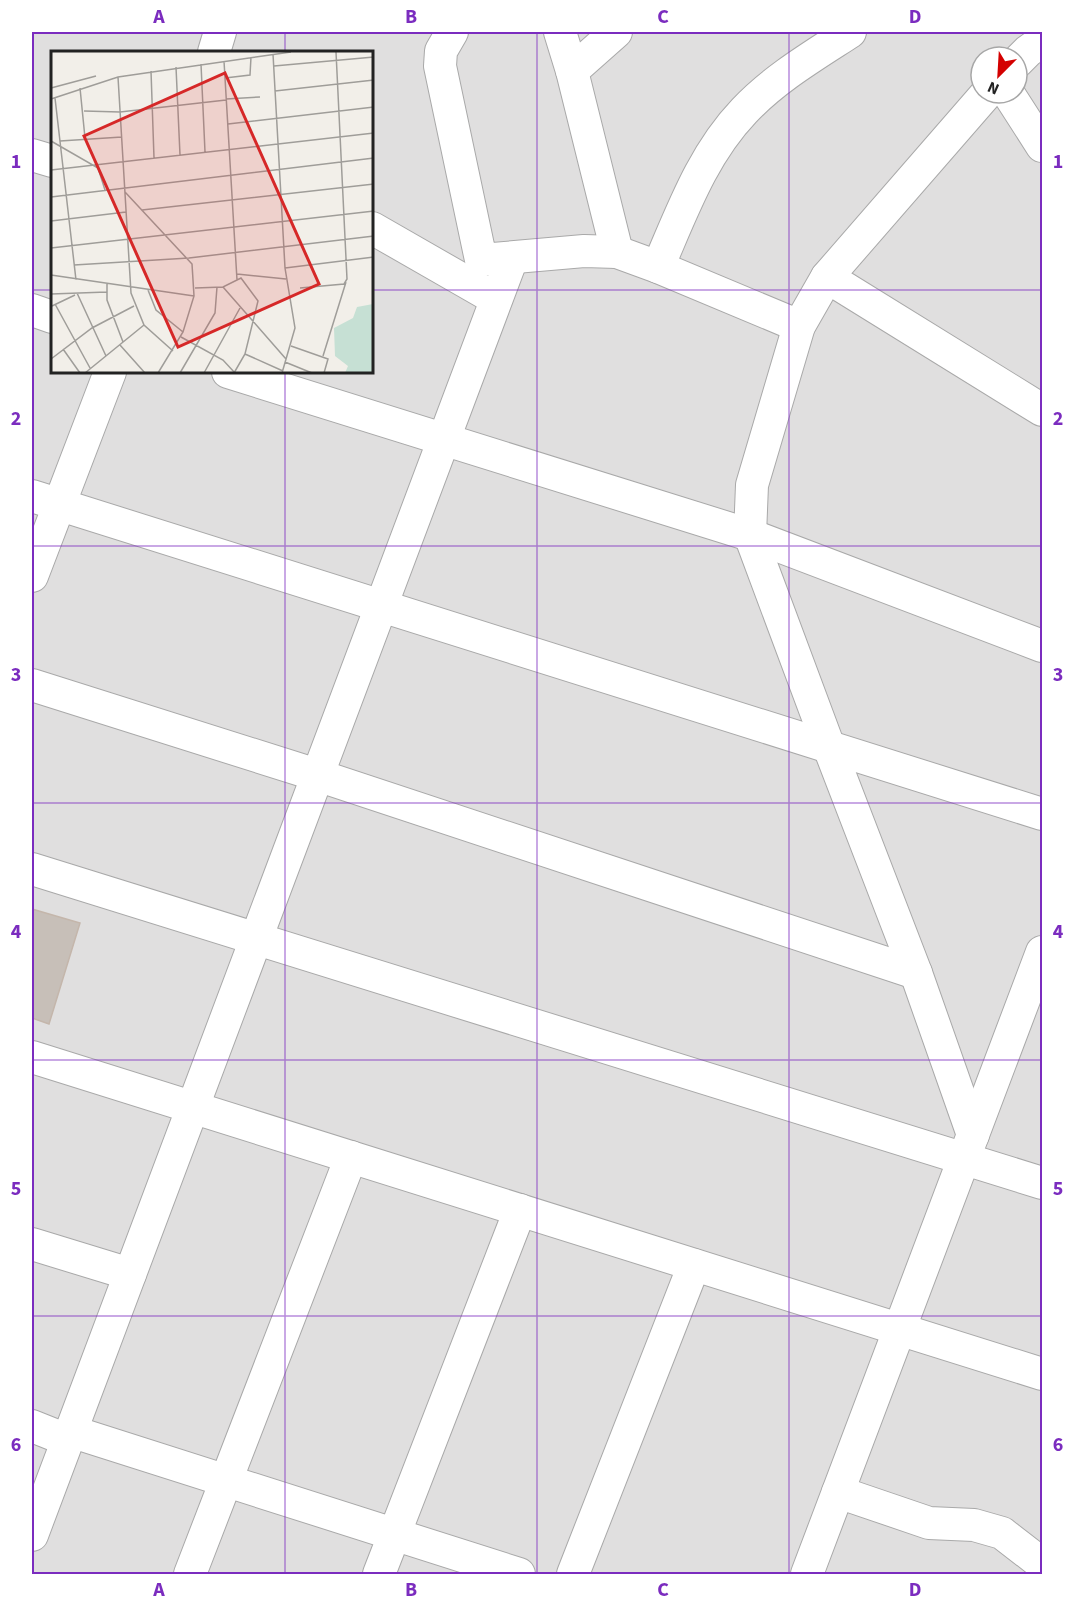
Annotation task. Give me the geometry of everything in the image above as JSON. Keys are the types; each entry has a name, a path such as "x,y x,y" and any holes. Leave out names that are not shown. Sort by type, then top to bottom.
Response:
{"street":[{"path":"214,51 220,32"},
{"path":"452,32 441,51 440,66 481,260 584,251 617,252 799,326"},
{"path":"560,32 572,71 617,252"},
{"path":"572,71 616,32"},
{"path":"658,267 695,183 724,134 744,110 790,71 850,32"},
{"path":"968,1147 916,973 750,535 752,485 799,326 827,277 977,105"},
{"path":"1016,105 1042,146"},
{"path":"32,154 51,161"},
{"path":"374,229 496,299"},
{"path":"32,1534 512,258"},
{"path":"827,277 1042,410"},
{"path":"32,310 51,317"},
{"path":"32,576 45,500 109,374"},
{"path":"234,374 750,535 1042,646"},
{"path":"45,500 1042,814"},
{"path":"32,685 317,775 916,973"},
{"path":"32,869 255,939 968,1147 1042,1183"},
{"path":"807,1575 968,1147 1033,1005 1042,952"},
{"path":"32,1057 1042,1374"},
{"path":"190,1575 351,1157"},
{"path":"379,1575 520,1210"},
{"path":"32,1244 130,1274"},
{"path":"573,1575 694,1265"},
{"path":"32,1426 226,1480 519,1575"},
{"path":"838,1492 930,1523 974,1525 1002,1533 1042,1564"}],"shaded area":[{"path":"32,32 1042,32 1042,1574 32,1574"}],"building":[{"path":"32,909 80,923 49,1024 32,1018"}]}
